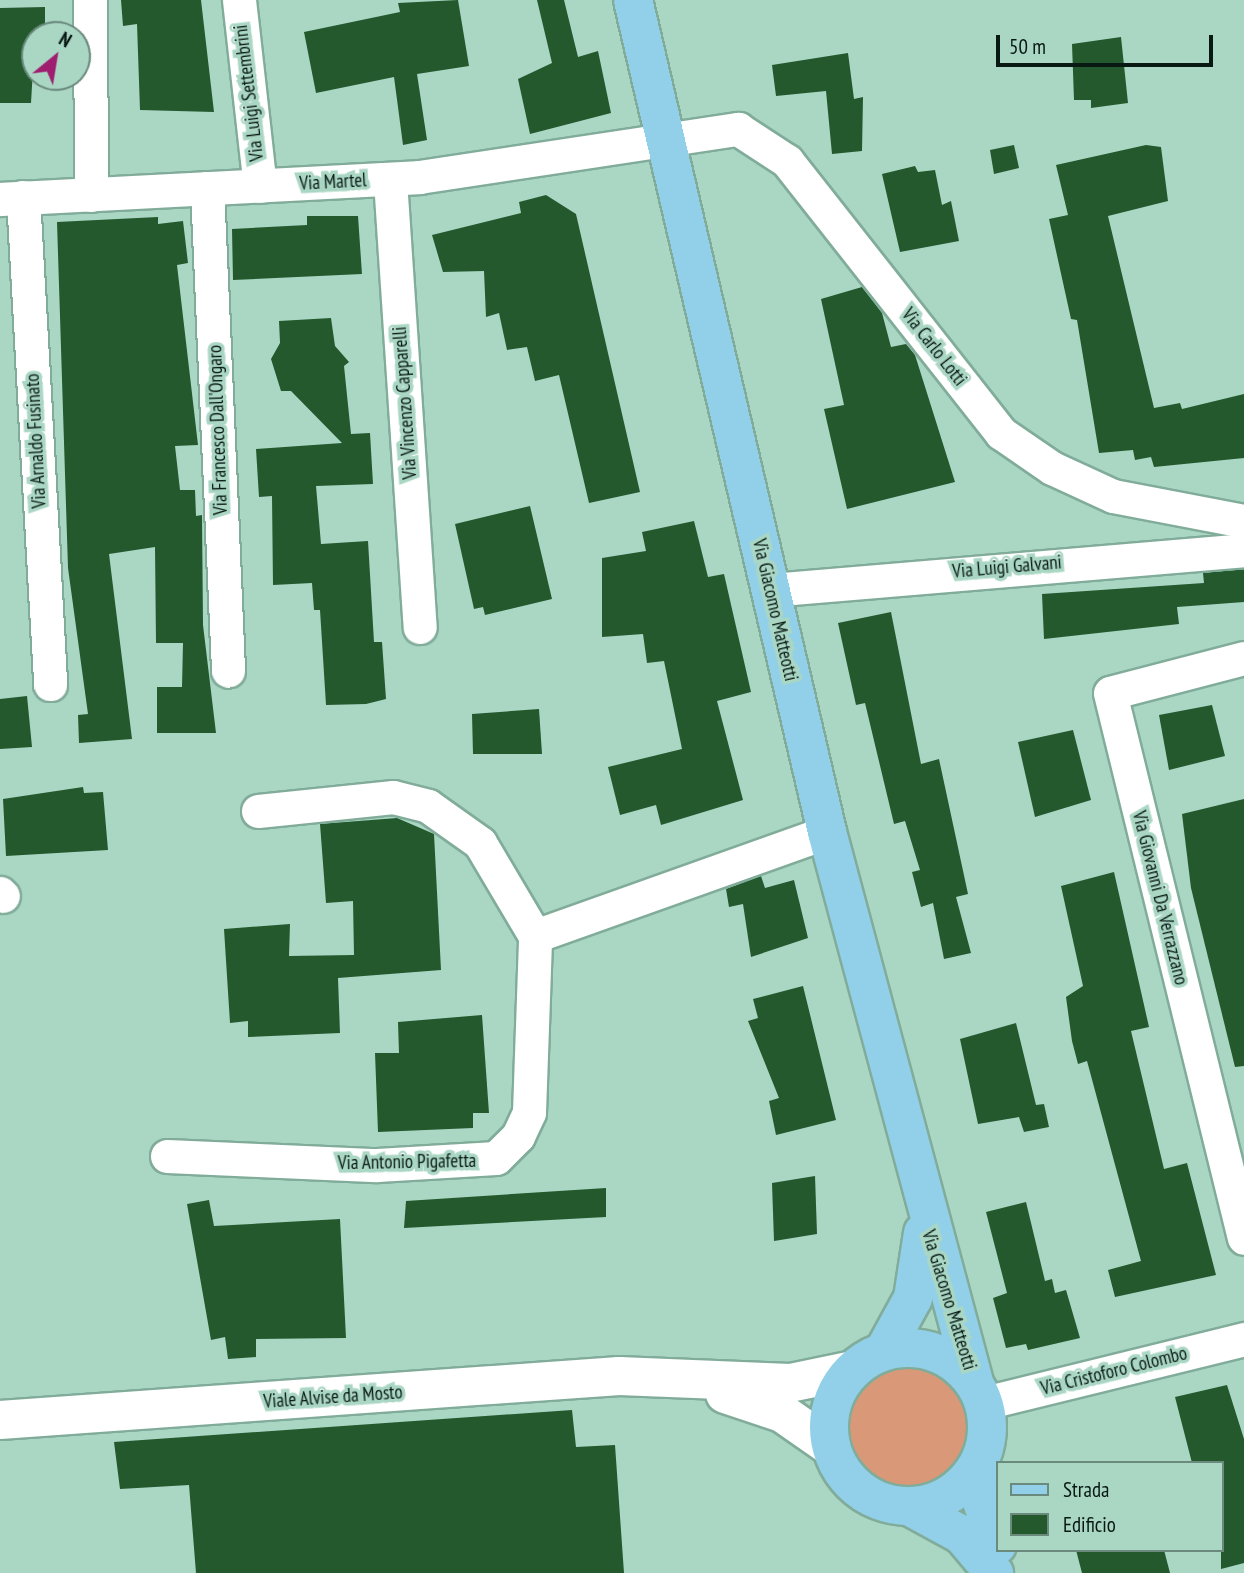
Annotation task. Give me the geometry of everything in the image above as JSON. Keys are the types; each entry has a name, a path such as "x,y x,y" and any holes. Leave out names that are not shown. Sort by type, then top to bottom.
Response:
{"main road":[{"name":"Via Giacomo Matteotti","path":"633,0 663,139 827,832 925,1217 979,1392"},
{"name":"Via Giacomo Matteotti","path":"868,1361 913,1298 925,1217"},
{"path":"994,1573 962,1535 909,1506 874,1500 855,1487 831,1447 831,1406 868,1361 934,1352 979,1392 980,1496 996,1542"},
{"name":"Viale Alvise da Mosto","path":"0,1420 607,1377 790,1383 868,1361"},
{"name":"Viale Alvise da Mosto","path":"666,1379 782,1413 831,1447"},
{"path":"909,1506 948,1497 981,1459"},
{"path":"1000,1552 1006,1573"}],"street":[{"path":"90,0 91,195"},
{"name":"Via Luigi Settembrini","path":"239,0 260,186"},
{"name":"Via Carlo Lotti","path":"663,139 738,129 787,161 1001,433 1052,468 1113,496 1244,521"},
{"name":"Via Martel","path":"11,198 390,180 663,139"},
{"name":"Via Vincenzo Capparelli","path":"390,180 421,627"},
{"name":"Via Francesco Dall'Ongaro","path":"207,188 228,671"},
{"name":"Via Arnaldo Fusinato","path":"11,198 50,684"},
{"name":"Via Luigi Galvani","path":"770,590 1244,550"},
{"name":"Via Giovanni Da Verrazzano","path":"1244,659 1110,693 1244,1238"},
{"path":"258,811 393,797 428,806 480,844 535,936 827,832"},
{"name":"Via Antonio Pigafetta","path":"167,1156 376,1165 496,1158 518,1136 529,1112 535,936"},
{"name":"Via Cristoforo Colombo","path":"979,1392 1244,1339"}],"shaded area":[{"path":"908,1363 932,1367 953,1381 967,1402 971,1426 967,1450 953,1471 932,1485 908,1489 884,1485 863,1471 849,1450 845,1426 849,1402 863,1381 884,1367"}],"building":[{"path":"121,0 201,0 214,112 140,110 137,24 123,26"},
{"path":"458,0 469,66 417,74 427,140 403,145 394,77 316,93 304,32 400,12 398,3"},
{"path":"537,0 564,0 578,57 598,51 611,113 530,134 518,79 552,63"},
{"path":"45,7 45,21 21,21 21,91 32,91 31,103 0,103 0,8"},
{"path":"1121,37 1128,103 1091,108 1091,100 1074,100 1072,44"},
{"path":"848,53 854,99 863,97 862,151 832,154 826,91 776,96 772,65"},
{"path":"1014,145 1019,168 994,174 990,150"},
{"path":"1146,145 1161,147 1168,201 1108,216 1154,408 1180,403 1182,409 1244,394 1244,458 1154,467 1151,457 1135,460 1133,450 1099,453 1077,320 1071,319 1049,219 1068,215 1056,165"},
{"path":"915,166 918,172 935,170 942,205 951,201 959,241 900,252 882,174"},
{"path":"546,195 576,214 640,492 589,503 559,375 535,381 527,347 507,350 499,313 486,317 484,271 443,272 432,235 521,213 519,202"},
{"path":"307,216 358,216 362,274 233,280 232,229 307,225"},
{"path":"158,217 158,224 183,221 188,263 177,265 198,445 175,446 180,490 195,490 196,516 202,515 203,625 216,733 157,733 157,687 182,687 183,643 156,643 155,547 109,554 132,739 79,743 78,715 88,714 68,568 57,222"},
{"path":"862,287 882,313 891,347 906,344 915,355 955,482 847,509 824,409 844,405 821,299"},
{"path":"331,318 335,346 349,362 344,366 351,434 370,433 373,484 316,486 321,544 368,541 374,642 382,642 386,699 366,704 326,705 320,610 314,610 312,583 273,585 272,496 259,497 256,449 342,443 291,391 281,391 271,359 280,343 279,321"},
{"path":"530,506 552,599 485,615 483,607 474,609 455,524"},
{"path":"694,521 708,577 724,574 751,692 717,701 743,800 661,825 656,805 620,815 608,767 682,749 664,661 647,663 643,634 602,637 602,558 646,551 642,532"},
{"path":"1244,569 1244,602 1177,607 1179,624 1044,639 1042,594 1204,583 1203,573"},
{"path":"891,612 921,764 939,759 968,894 956,897 971,953 944,959 933,903 921,907 912,872 920,870 905,821 894,824 865,703 856,705 838,623"},
{"path":"27,696 32,747 0,749 0,699"},
{"path":"1212,705 1225,756 1169,770 1159,715"},
{"path":"539,709 542,754 473,754 472,714"},
{"path":"1073,730 1091,800 1035,817 1018,742"},
{"path":"83,787 84,793 103,792 108,850 6,856 3,799"},
{"path":"1244,799 1244,1066 1235,1067 1191,888 1182,814"},
{"path":"397,818 434,834 441,970 338,978 340,1033 248,1037 248,1021 230,1023 224,929 290,924 289,956 354,955 353,901 326,903 320,824"},
{"path":"1114,872 1149,1027 1131,1031 1164,1169 1187,1163 1216,1275 1115,1297 1108,1270 1141,1261 1087,1061 1078,1064 1072,1041 1066,997 1083,986 1061,886"},
{"path":"761,876 765,888 794,880 808,938 751,957 743,904 729,907 726,889"},
{"path":"803,986 836,1120 776,1135 769,1101 779,1098 748,1021 758,1018 753,999"},
{"path":"482,1015 489,1113 473,1113 473,1128 378,1132 375,1053 399,1053 398,1022"},
{"path":"1016,1023 1036,1105 1044,1104 1049,1127 1024,1132 1019,1117 978,1124 960,1039"},
{"path":"815,1176 817,1234 774,1241 772,1183"},
{"path":"606,1188 606,1217 404,1228 406,1201"},
{"path":"209,1200 214,1226 340,1219 346,1338 256,1339 256,1357 228,1359 225,1337 211,1340 187,1204"},
{"path":"1026,1202 1045,1281 1052,1279 1055,1293 1066,1290 1080,1338 1028,1350 1026,1344 1006,1348 993,1298 1007,1293 986,1212"},
{"path":"1227,1385 1244,1439 1244,1563 1221,1569 1223,1461 1191,1461 1175,1397"},
{"path":"572,1410 576,1447 615,1445 624,1573 196,1573 189,1485 120,1489 114,1442"},
{"path":"1077,1552 1165,1552 1170,1573 1082,1573"}]}
